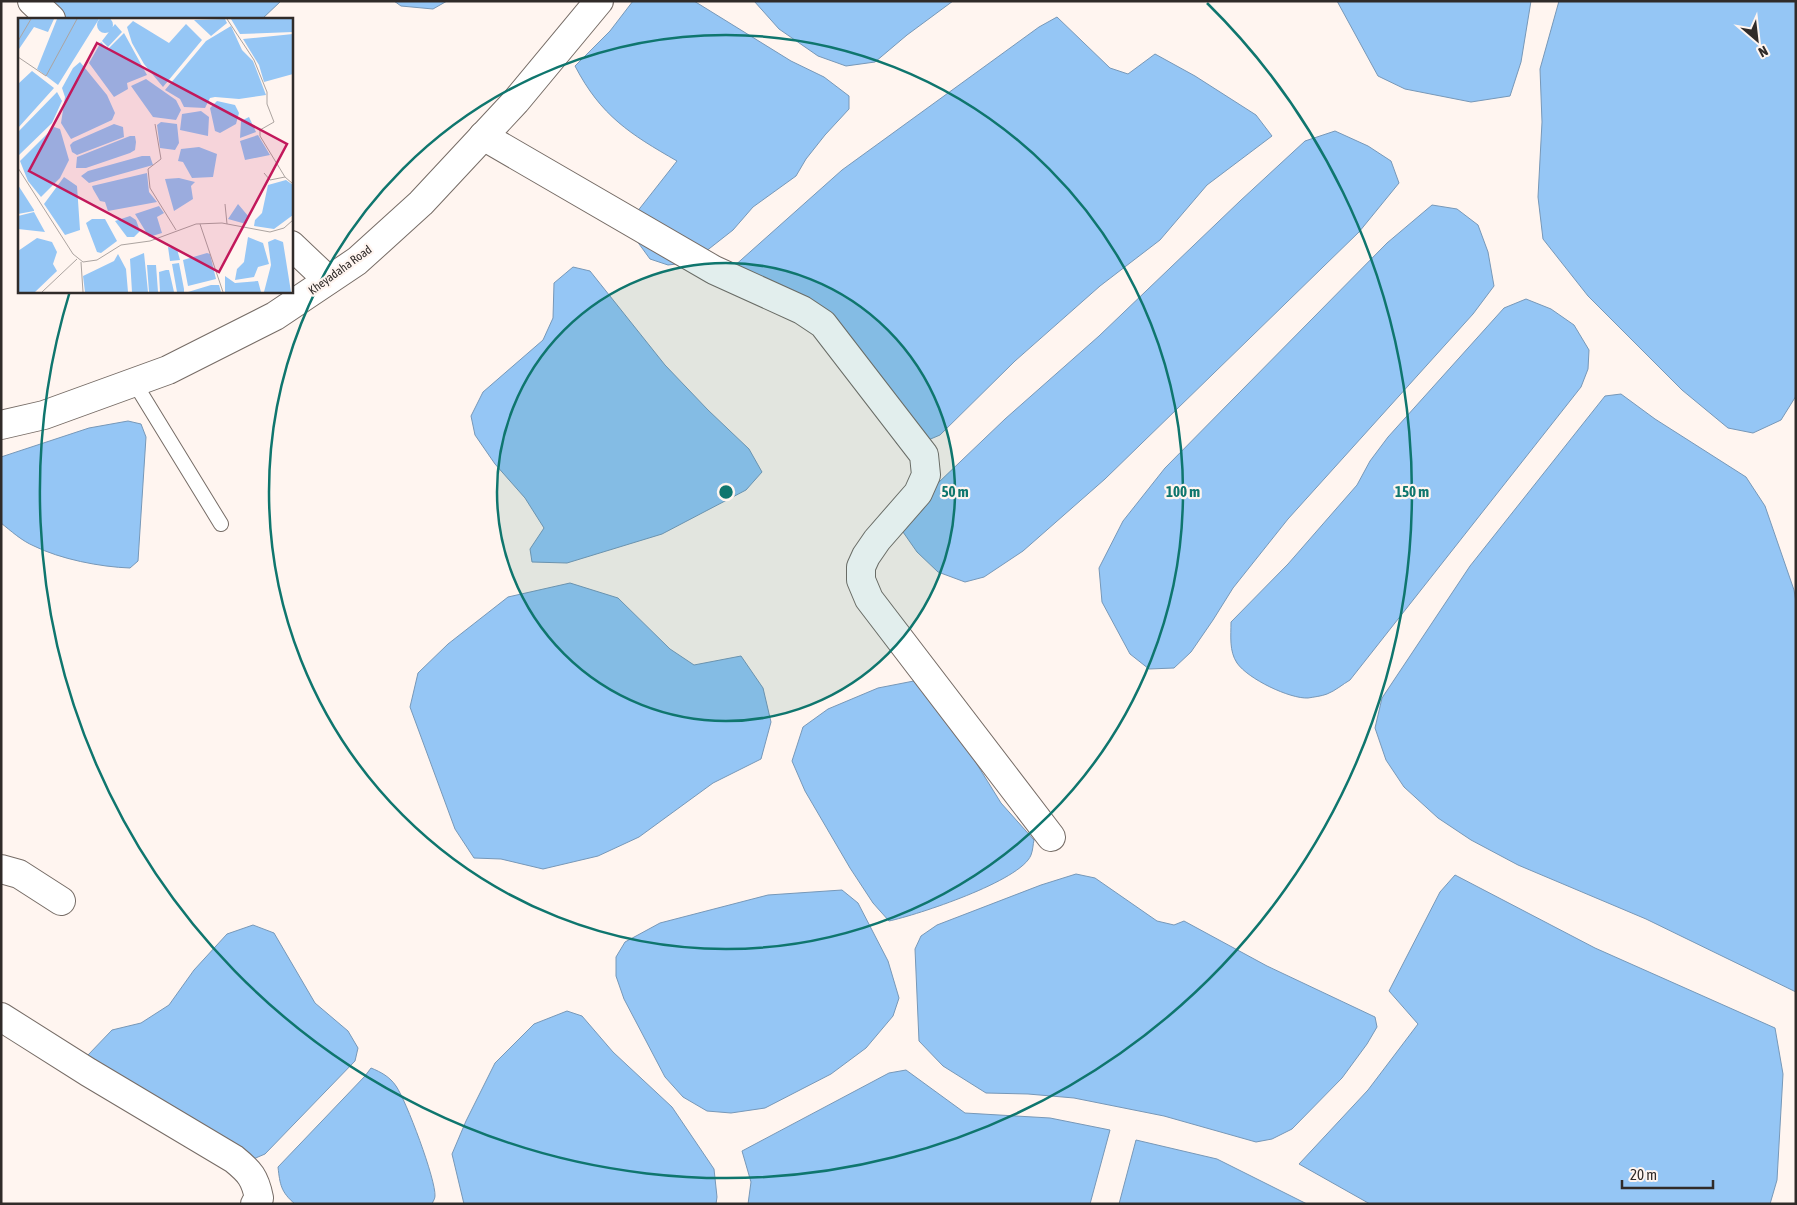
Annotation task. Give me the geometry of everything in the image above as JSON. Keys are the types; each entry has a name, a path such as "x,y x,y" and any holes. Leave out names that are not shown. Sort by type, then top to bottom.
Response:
{"street":[{"path":"32,1 50,18"},
{"name":"Kheyadaha Road","path":"1,425 44,415 168,370 275,316 357,261 421,203 516,101 600,1"},
{"path":"483,136 714,270 802,310 823,324 841,346 924,455 926,474 918,493 877,540 866,556 861,566 861,580 866,593 1051,837"},
{"path":"292,246 328,280"},
{"path":"1,868 19,874 61,901"},
{"path":"1,1017 88,1072 234,1159 250,1173 256,1184 258,1198 255,1204"}],"lane":[{"path":"134,382 221,524"}],"water":[{"path":"35,1 281,1 263,18 50,18"},
{"path":"394,1 447,1 433,9 401,6"},
{"path":"633,1 694,1 791,61 824,77 849,96 849,109 806,159 796,176 753,207 733,230 705,252 685,263 668,265 650,259 634,237 633,217 677,161 645,142 606,111 595,98 575,66 610,31"},
{"path":"754,1 953,1 907,35 875,62 846,66 818,56 779,29"},
{"path":"1337,1 1531,1 1521,62 1510,96 1471,102 1405,89 1378,76"},
{"path":"1559,1 1796,1 1796,396 1781,420 1753,433 1728,428 1682,390 1588,296 1543,239 1538,197 1542,122 1540,69"},
{"path":"1057,17 1110,68 1128,74 1155,54 1195,76 1256,115 1272,136 1207,185 1160,240 1100,286 1015,361 940,435 914,446 897,444 858,347 830,312 732,268 842,170 1039,27"},
{"path":"1335,131 1368,146 1391,161 1399,183 1359,232 1105,479 1023,551 984,577 965,582 938,572 917,552 903,532 916,504 1005,419 1099,336 1305,141"},
{"path":"1432,205 1457,209 1478,225 1488,252 1494,286 1473,314 1288,519 1233,588 1191,652 1174,668 1149,669 1130,654 1102,602 1099,568 1123,521 1165,468 1387,243"},
{"path":"573,267 590,271 665,365 749,449 762,472 746,490 662,534 567,563 532,562 530,549 544,528 525,498 495,464 475,435 471,416 483,392 543,340 553,318 554,283"},
{"path":"1526,299 1551,309 1574,325 1589,350 1588,369 1581,387 1350,680 1327,694 1308,698 1281,692 1242,669 1233,654 1231,622 1288,564 1357,485 1370,461 1388,437 1504,308"},
{"path":"1621,394 1655,419 1746,477 1765,506 1794,590 1796,602 1796,992 1646,919 1518,865 1471,840 1438,818 1404,787 1386,760 1375,728 1382,698 1470,566 1605,396"},
{"path":"128,421 141,424 146,437 138,561 130,568 93,564 44,551 17,536 1,523 1,457 89,428"},
{"path":"570,583 618,598 670,649 694,665 741,656 763,688 771,722 761,759 713,783 639,837 598,856 543,869 501,859 474,858 455,829 410,707 418,673 448,644 508,597"},
{"path":"924,679 1001,803 1034,840 1031,855 1023,865 1009,875 967,896 922,912 889,921 873,903 850,868 805,791 792,761 803,727 828,709 878,688"},
{"path":"1076,874 1095,878 1157,921 1174,925 1184,921 1267,966 1375,1017 1377,1027 1342,1078 1292,1129 1272,1139 1256,1142 1164,1116 1074,1098 986,1093 943,1066 919,1041 915,949 921,936 937,925 1041,885"},
{"path":"1455,875 1595,948 1775,1028 1783,1074 1777,1180 1770,1204 1370,1204 1299,1164 1368,1090 1418,1024 1389,991 1440,892"},
{"path":"842,890 858,903 888,961 899,998 893,1016 866,1048 831,1074 765,1108 731,1113 707,1111 683,1097 665,1077 624,999 616,976 616,957 625,942 660,923 768,895"},
{"path":"253,925 274,933 315,1003 348,1031 358,1048 355,1061 265,1154 251,1160 89,1067 88,1055 112,1030 141,1023 169,1005 194,970 227,934"},
{"path":"567,1011 582,1016 613,1052 672,1107 714,1169 716,1204 464,1204 452,1154 495,1063 534,1024"},
{"path":"371,1068 385,1075 394,1083 401,1094 420,1140 431,1174 435,1196 432,1204 295,1204 282,1188 278,1167"},
{"path":"906,1070 965,1113 1050,1118 1110,1130 1090,1204 748,1204 751,1182 742,1151 889,1073"},
{"path":"1136,1140 1217,1159 1307,1204 1119,1204"}]}
